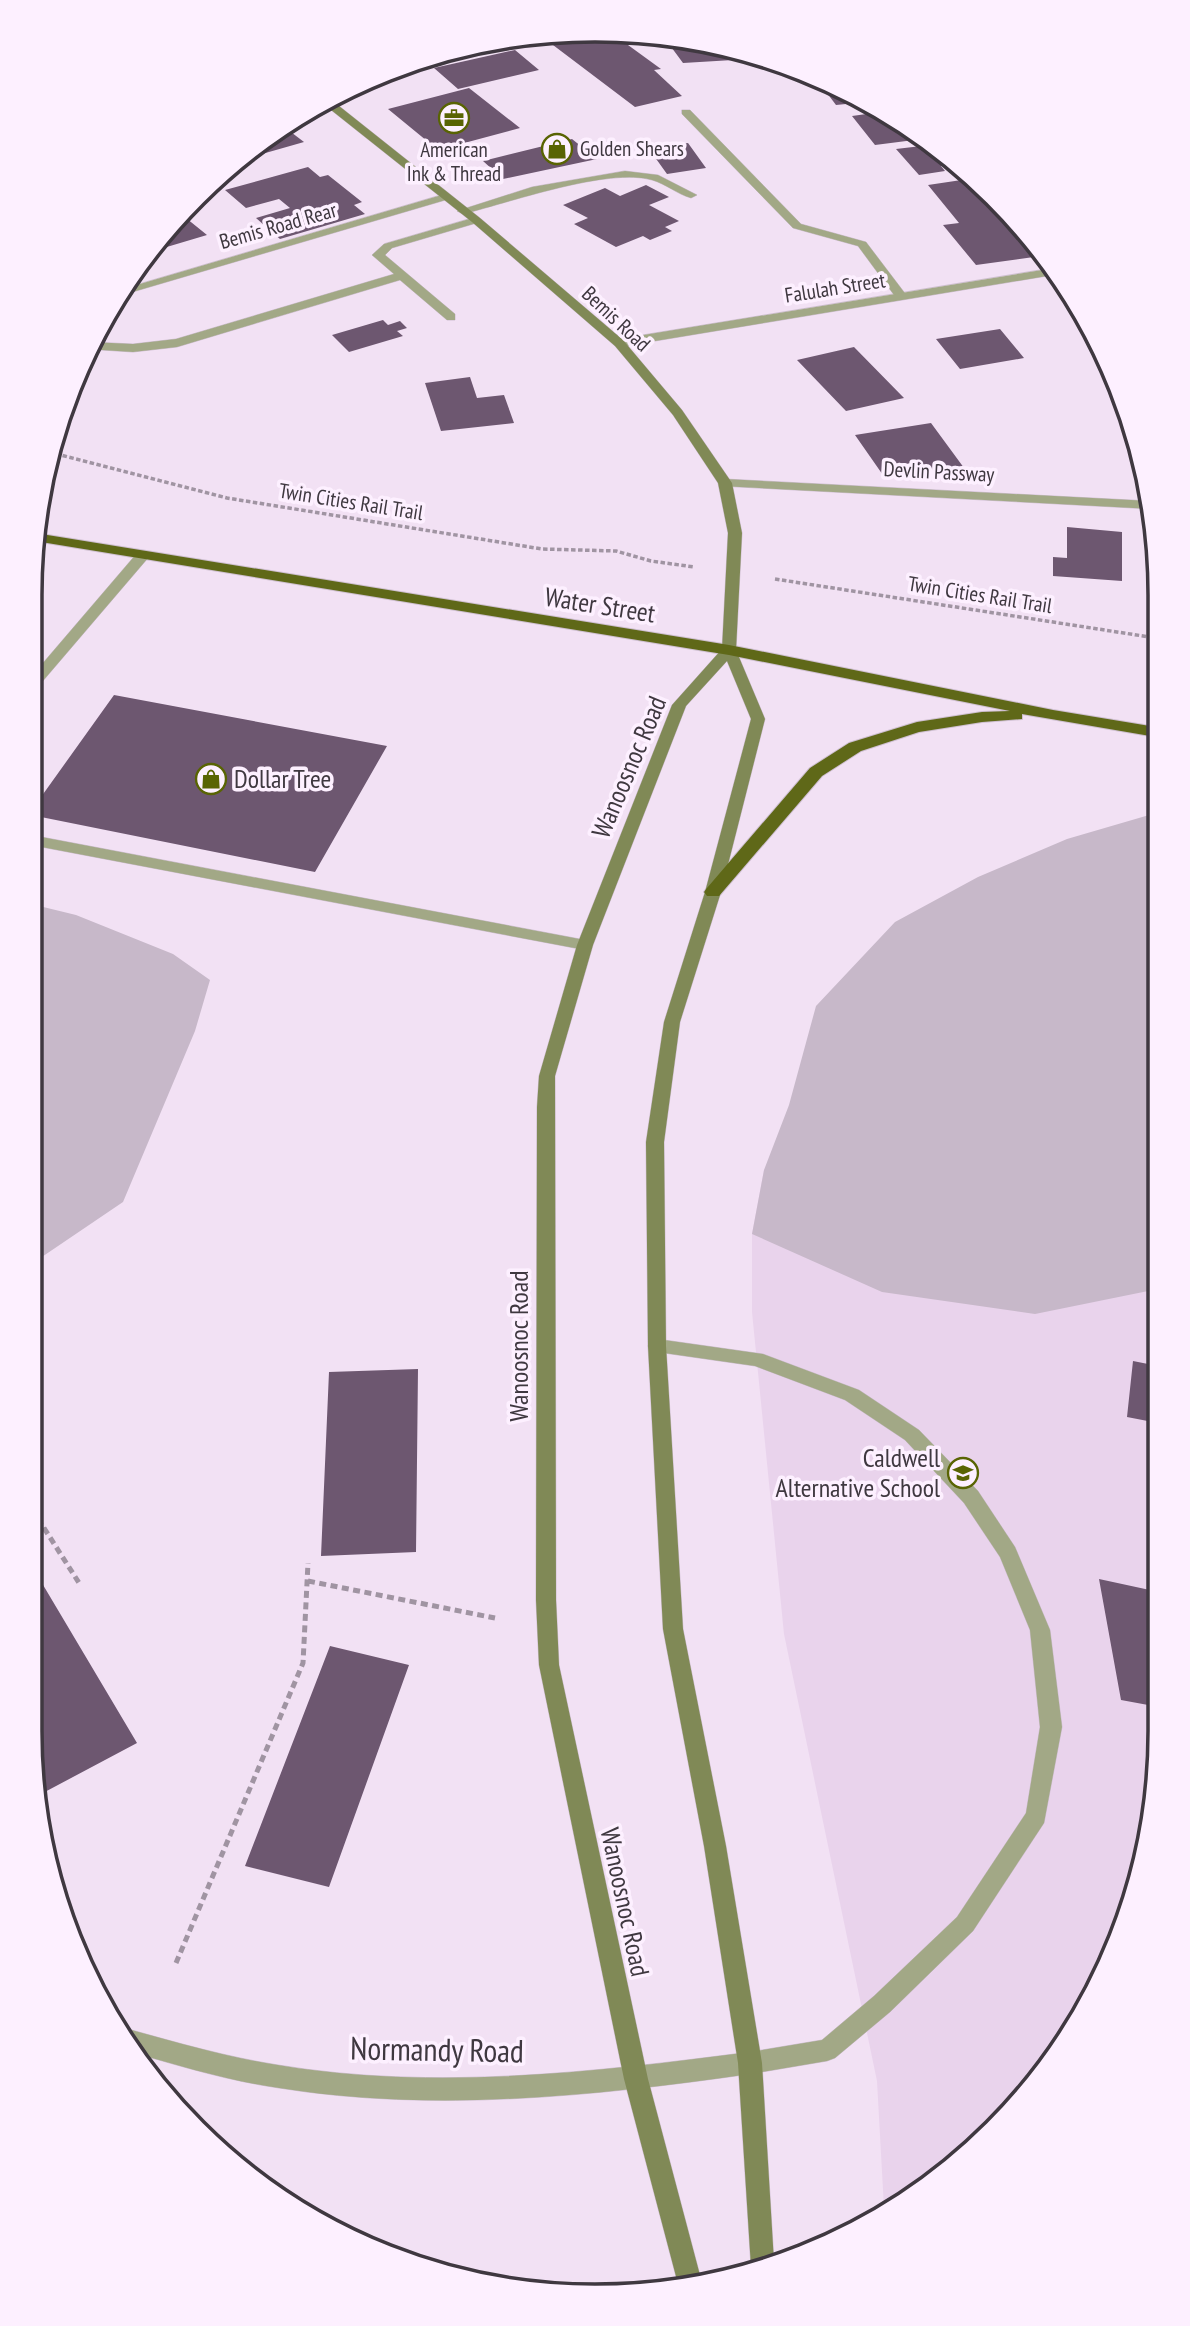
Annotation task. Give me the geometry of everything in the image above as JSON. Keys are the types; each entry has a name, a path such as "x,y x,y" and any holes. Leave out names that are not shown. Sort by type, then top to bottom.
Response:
{"highway":[{"name":"Water Street","path":"45,539 729,650 1053,715 1148,731"},
{"path":"713,892 816,772 855,747 930,725 982,717 1053,715"}],"main road":[{"name":"Bemis Road","path":"334,108 476,220 619,343 678,413 725,483 734,533 729,650"},
{"path":"729,650 758,719 713,892 671,1022 655,1142 656,1346 673,1629 715,1846 750,2063 762,2258"},
{"name":"Wanoosnoc Road","path":"687,2276 636,2079 549,1665 546,1600 547,1076 585,945 678,705 729,650"}],"street":[{"path":"686,112 797,226 862,244 901,296"},
{"path":"463,211 532,190 625,174 654,177 691,195"},
{"name":"Bemis Road Rear","path":"134,289 446,197"},
{"path":"451,317 378,255 381,249 476,220"},
{"name":"Falulah Street","path":"619,343 1044,273"},
{"path":"101,347 133,348 177,343 400,276"},
{"name":"Devlin Passway","path":"725,483 1140,504"},
{"path":"42,673 143,555"},
{"path":"42,842 585,945"},
{"name":"Normandy Road","path":"139,2043 215,2065 279,2076 345,2084 468,2089 636,2079 750,2063 827,2050 882,2004 965,1924 1036,1816 1051,1727 1041,1630 1000,1541 971,1497 912,1435 852,1395 756,1359 656,1346"}],"path":[{"name":"Twin Cities Rail Trail","path":"60,455 228,498 542,549 616,551 651,561"},
{"name":"Twin Cities Rail Trail","path":"800,583 1148,637"},
{"path":"42,1525 81,1587"},
{"path":"176,1963 303,1663 309,1563"},
{"path":"307,1581 495,1618"}],"shaded area":[{"path":"1148,815 1148,1291 1035,1314 882,1292 752,1234 764,1170 789,1105 816,1006 895,922 978,877 1067,839"},
{"name":"Caldwell Alternative School","path":"1148,841 1148,1731 1147,1767 1137,1839 1119,1909 1106,1943 1074,2008 1055,2038 1011,2096 960,2147 932,2170 884,2203 877,2081 784,1634 752,1312 752,1234 764,1170"},
{"path":"42,907 76,915 173,954 210,980 195,1031 123,1202 42,1257"}],"building":[{"path":"595,42 634,43 628,45 661,69 654,70 682,96 635,107 553,45"},
{"path":"672,48 733,60 683,63"},
{"path":"515,50 539,70 458,89 434,68"},
{"name":"American Ink & Thread","path":"469,88 520,128 438,150 388,109"},
{"path":"827,93 849,104 836,105"},
{"path":"868,114 910,141 875,145 852,116"},
{"path":"292,133 304,142 260,155"},
{"name":"Golden Shears","path":"572,139 597,159 503,179 483,161"},
{"path":"688,143 706,168 667,174 649,149"},
{"path":"918,146 944,166 941,166 945,171 919,175 896,149"},
{"path":"308,167 320,177 328,175 362,202 354,205 365,214 280,239 256,218 290,208 279,199 246,208 225,190"},
{"path":"961,180 1011,230 1033,257 976,265 943,225 959,223 928,185"},
{"path":"646,185 669,197 649,205 679,221 665,227 672,231 650,240 643,236 616,247 574,224 588,218 563,205 605,188 620,196"},
{"path":"189,220 207,235 164,248"},
{"path":"383,320 388,325 400,321 407,328 397,331 403,336 349,352 332,335"},
{"path":"1000,329 1024,358 960,369 936,339"},
{"path":"854,347 904,398 846,411 797,360"},
{"path":"470,377 477,398 504,395 514,423 441,431 425,383"},
{"path":"931,423 967,472 885,478 855,435"},
{"path":"1067,527 1122,532 1122,581 1053,576 1053,557 1067,558"},
{"name":"Dollar Tree","path":"114,695 387,746 315,872 42,817 42,796"},
{"path":"1133,1361 1148,1364 1148,1421 1127,1417"},
{"path":"418,1369 416,1552 321,1556 329,1372"},
{"path":"1099,1579 1148,1590 1148,1705 1121,1700"},
{"path":"42,1583 137,1743 46,1791 42,1731"},
{"path":"330,1646 409,1665 329,1887 245,1866"}],"place":[{"name":"American Ink & Thread","path":"454,118"},
{"name":"Golden Shears","path":"557,149"},
{"name":"Dollar Tree","path":"211,779"},
{"name":"Caldwell Alternative School","path":"963,1473"}]}
